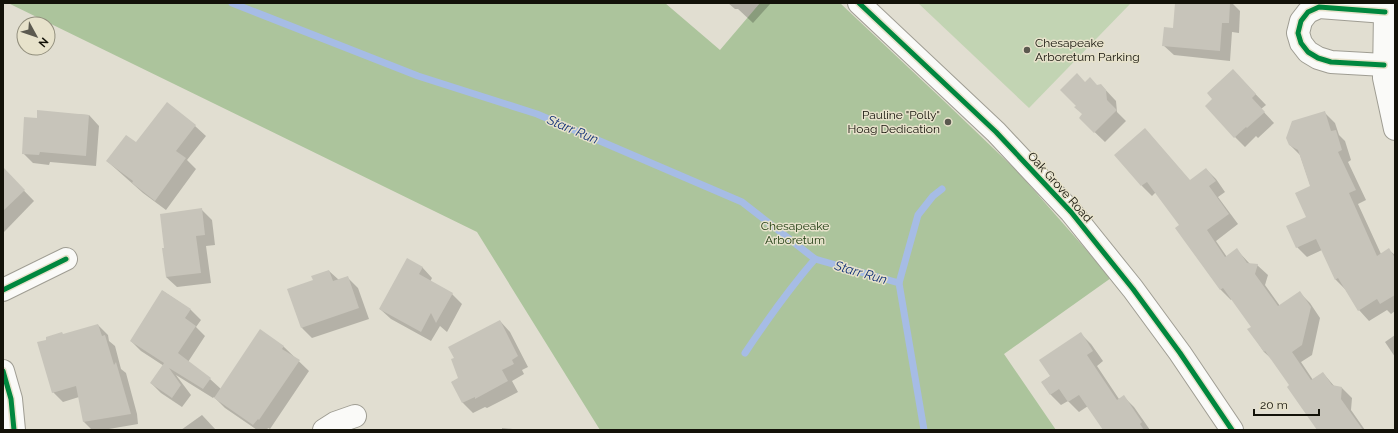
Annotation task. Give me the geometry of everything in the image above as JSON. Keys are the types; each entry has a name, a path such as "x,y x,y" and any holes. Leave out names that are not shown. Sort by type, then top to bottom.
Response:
{"street":[{"name":"Oak Grove Road","path":"859,3 996,132 1071,212 1133,289 1180,353 1232,430"},
{"path":"1384,65 1330,62 1318,58 1308,52 1301,43 1298,33 1301,21 1308,12 1318,7 1386,7 1384,78 1395,129"},
{"path":"3,290 66,258"},
{"path":"3,371 11,399 14,430"},
{"path":"324,430 335,423 355,416"}],"green space":[{"name":"Chesapeake Arboretum","path":"8,3 665,3 720,50 760,3 840,3 1018,172 1111,278 1004,354 1056,430 600,430 477,232 56,26 56,16 35,16"},
{"name":"Chesapeake Arboretum Parking","path":"918,3 1131,3 1029,108"}],"building":[{"path":"1175,3 1230,3 1229,23 1222,23 1220,51 1162,46 1164,27 1173,28"},
{"path":"1233,69 1256,94 1252,98 1265,112 1234,138 1205,106 1212,99 1207,93"},
{"path":"1077,73 1085,82 1090,77 1097,85 1101,84 1106,90 1107,100 1117,110 1094,133 1079,118 1082,114 1074,107 1076,106 1060,90"},
{"path":"167,102 196,125 176,151 186,158 155,201 132,183 133,181 106,161 126,135 136,142"},
{"path":"37,110 89,115 86,156 40,152 39,155 22,154 24,117 37,118"},
{"path":"1325,111 1331,131 1336,130 1342,150 1338,152 1356,190 1349,193 1377,256 1389,248 1395,258 1395,295 1380,304 1377,299 1358,311 1338,278 1335,280 1316,239 1296,248 1286,226 1306,217 1295,193 1310,186 1298,150 1289,145 1286,138 1292,121"},
{"path":"1145,128 1190,180 1206,168 1216,181 1209,186 1229,214 1207,230 1225,257 1237,248 1247,263 1258,264 1255,274 1278,306 1300,291 1311,307 1302,345 1292,352 1311,380 1323,372 1332,385 1342,387 1341,399 1363,430 1317,430 1287,387 1289,385 1247,329 1251,327 1223,288 1220,290 1175,228 1179,225 1147,182 1141,186 1114,155"},
{"path":"3,167 25,190 3,211"},
{"path":"202,208 205,235 196,236 201,273 166,277 162,248 164,248 160,214"},
{"path":"407,258 423,267 419,274 453,293 436,323 431,313 421,332 379,309"},
{"path":"329,270 333,281 348,276 359,308 301,328 287,289 313,280 311,276"},
{"path":"162,290 191,309 185,318 196,326 178,353 211,378 203,389 169,368 181,385 172,398 150,383 164,363 130,341"},
{"path":"500,320 518,356 512,360 514,364 502,370 508,381 475,399 475,397 462,403 451,382 458,378 451,359 454,358 448,347"},
{"path":"98,324 102,336 105,335 114,365 116,362 131,414 83,422 76,386 52,393 37,342 46,340 46,337 62,332 63,334"},
{"path":"260,329 284,346 282,349 300,360 259,420 258,419 253,425 214,398"},
{"path":"1081,332 1093,351 1087,355 1117,400 1124,395 1142,422 1140,424 1144,430 1103,430 1079,395 1068,402 1059,389 1050,395 1041,382 1050,376 1039,360"}],"waterway":[{"name":"Starr Run","path":"232,3 418,76 537,114 742,202 815,259 899,283 924,430"},
{"name":"Starr Run","path":"899,283 918,215 933,196 942,189"},
{"path":"745,353 778,305 815,259"}],"cycle path":[{"path":"859,3 996,132 1071,212 1133,289 1180,353 1232,430"},
{"path":"1384,65 1331,62 1318,58 1308,52 1301,43 1298,33 1301,21 1308,12 1319,7 1385,12"},
{"path":"3,290 66,259"},
{"path":"3,371 11,399 14,430"}],"place":[{"name":"Chesapeake Arboretum Parking","path":"1027,50"},
{"name":"Pauline \"Polly\" Hoag Dedication","path":"948,122"}]}
